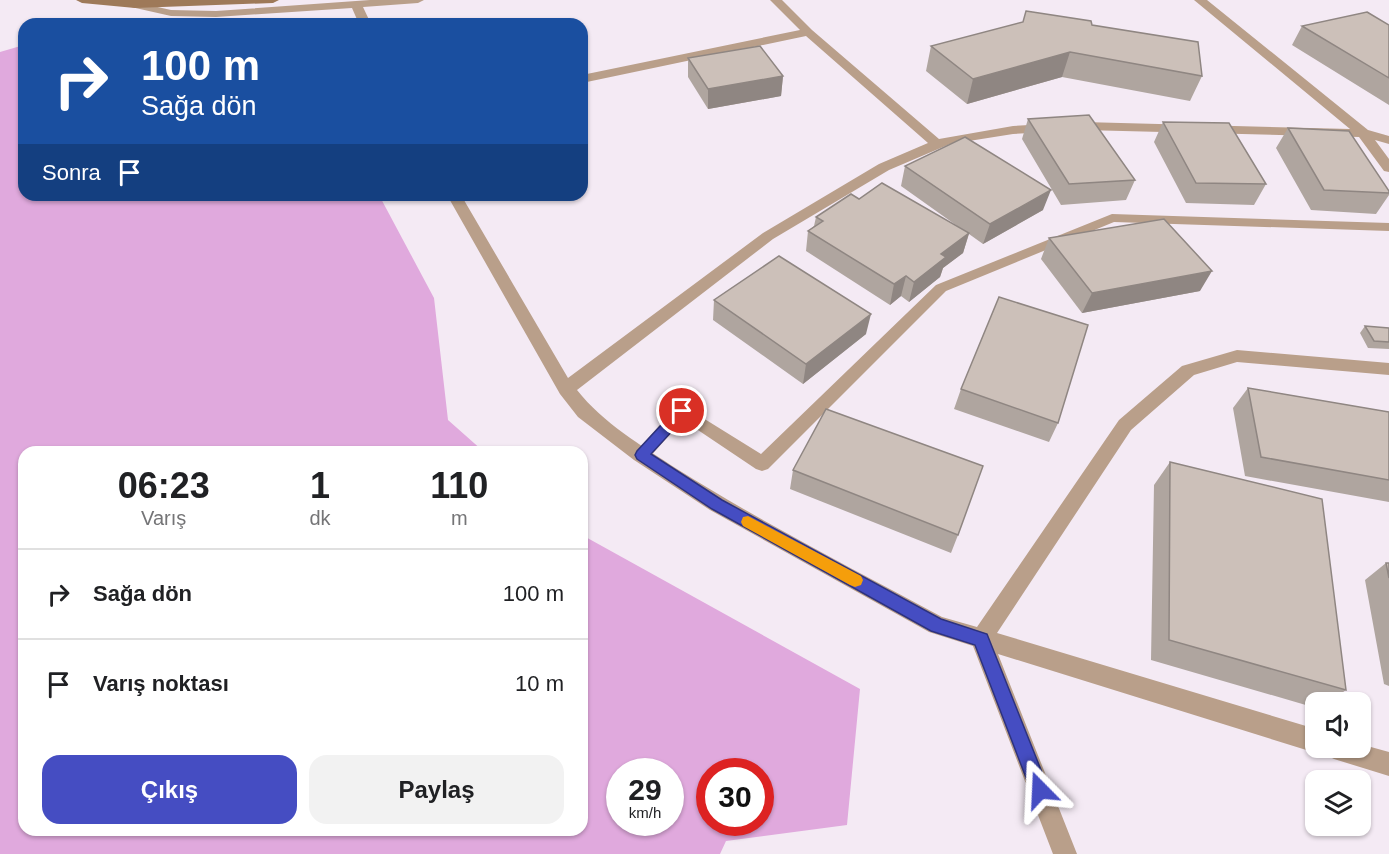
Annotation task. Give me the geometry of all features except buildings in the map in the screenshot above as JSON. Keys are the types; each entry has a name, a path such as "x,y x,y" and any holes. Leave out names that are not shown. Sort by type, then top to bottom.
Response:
{"street":[{"path":"82,0 192,14 240,14 418,0"},
{"path":"135,5 273,0"},
{"path":"776,0 808,32 937,144"},
{"path":"1200,0 1363,133 1389,168"},
{"path":"357,6 362,18"},
{"path":"588,78 808,32"},
{"path":"566,389 768,236 884,167 947,140 1012,130 1083,126 1363,133 1389,140"},
{"path":"457,201 566,389 584,412 642,455 717,504 937,625 1305,738"},
{"path":"981,639 1125,425 1188,370 1237,356 1389,369"},
{"path":"981,639 1065,854"},
{"path":"1370,758 1389,764"}],"lane":[{"path":"642,455 682,411 762,464 941,288 1112,218 1389,227"}],"shaded area":[{"path":"18,47 18,201 382,201 434,298 448,420 477,446 18,446 18,836 588,836 588,538 860,689 847,825 774,835 774,758 696,758 696,836 764,836 726,841 720,854 0,854 0,52"}],"slow traffic":[{"path":"748,522 855,580"}],"route":[{"path":"682,411 642,455 717,504 937,625 981,639 1040,790"}]}
